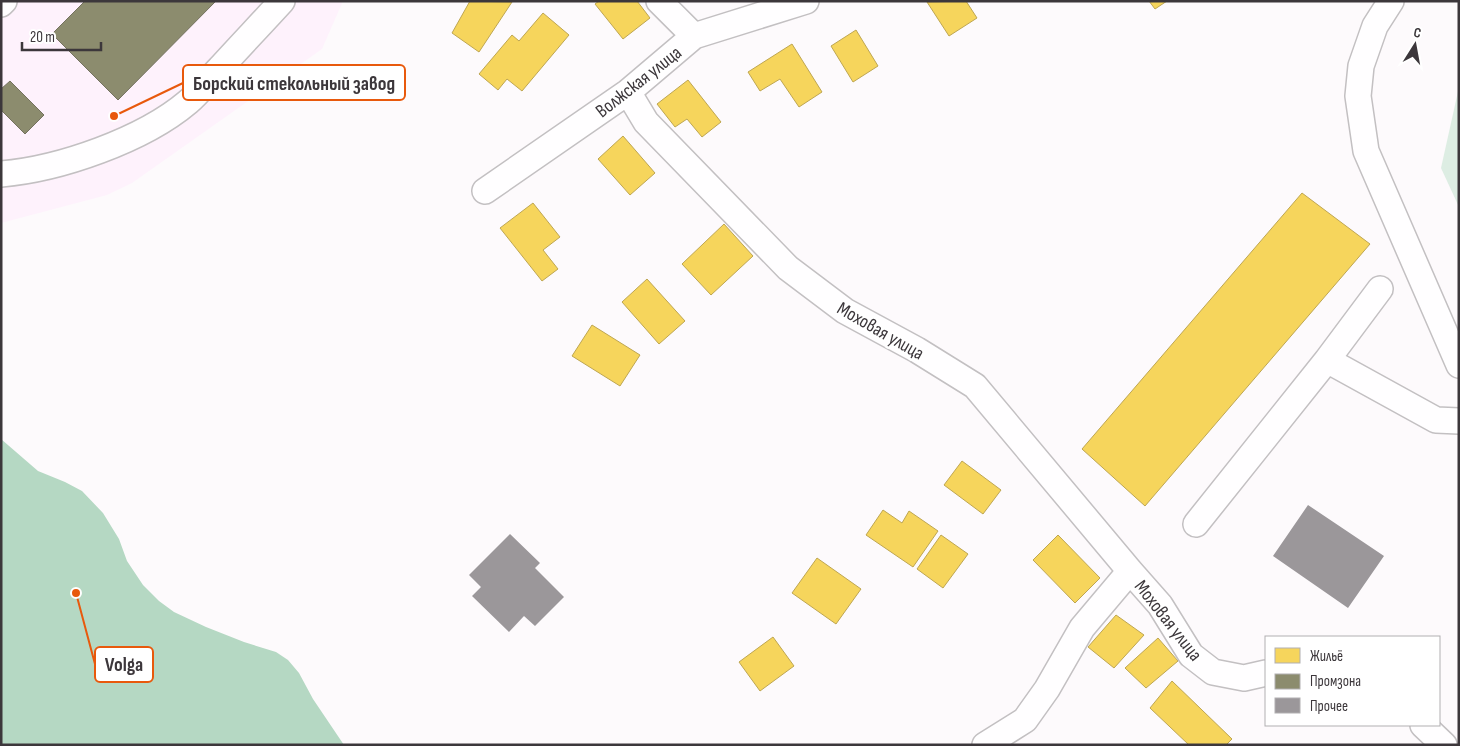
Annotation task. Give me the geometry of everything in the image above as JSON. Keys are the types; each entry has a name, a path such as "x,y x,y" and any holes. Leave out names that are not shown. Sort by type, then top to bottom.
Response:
{"street":[{"path":"1,4 4,1"},
{"path":"1,174 60,164 117,144 162,120 189,102 282,1"},
{"path":"659,1 694,36"},
{"name":"Волжская улица","path":"485,191 628,92 694,36 806,1"},
{"path":"1391,1 1375,26 1361,66 1358,96 1366,150 1459,366"},
{"name":"Моховая улица","path":"628,92 646,122 788,268 845,311 917,350 975,386 1160,605 1191,655 1213,672 1244,678 1265,673"},
{"path":"1196,524 1327,360 1380,289"},
{"path":"1327,360 1436,420 1459,421"},
{"name":"Моховая улица","path":"985,745 1025,720 1047,689 1082,628 1130,571"},
{"path":"1424,726 1444,745"}],"shaded area":[{"path":"1,1 343,1 322,49 132,183 107,195 1,223"},
{"path":"1459,87 1459,207 1441,168"},
{"path":"1,439 38,471 82,491 103,513 119,539 127,561 143,585 159,601 174,612 206,627 276,652 288,660 299,673 313,699 344,745 1,745"}],"building: Жильё":[{"path":"470,1 512,2 479,52 452,33"},
{"path":"599,1 637,1 650,18 623,39 595,4"},
{"path":"966,1 977,18 949,36 927,2"},
{"path":"1149,1 1167,1 1155,9"},
{"path":"543,13 569,35 522,91 507,79 498,90 479,74 512,35 519,41"},
{"path":"856,30 878,66 853,82 831,46"},
{"path":"792,44 822,92 799,107 780,79 760,91 748,72"},
{"path":"688,80 721,122 702,137 687,119 675,127 657,104"},
{"path":"623,136 655,173 630,195 598,159"},
{"path":"1302,193 1370,244 1145,506 1082,449"},
{"path":"533,203 560,237 543,250 558,269 542,281 500,228"},
{"path":"724,224 753,256 711,295 682,264"},
{"path":"647,279 685,321 659,344 622,302"},
{"path":"592,325 640,355 620,386 572,356"},
{"path":"962,461 1001,490 983,514 944,485"},
{"path":"883,510 902,523 909,511 938,531 913,567 866,535"},
{"path":"941,535 968,554 943,588 917,569"},
{"path":"1058,535 1100,578 1075,603 1033,560"},
{"path":"817,558 861,589 836,624 792,593"},
{"path":"1116,615 1144,635 1114,668 1088,647"},
{"path":"773,637 794,666 760,691 739,662"},
{"path":"1158,638 1178,661 1146,688 1125,668"},
{"path":"1172,681 1232,739 1226,745 1189,745 1150,708"}],"building: Промзона":[{"path":"85,1 216,1 118,100 52,34"},
{"path":"10,81 44,115 25,134 1,110 1,89"}],"building: Прочее":[{"path":"1308,505 1384,556 1348,608 1273,556"},
{"path":"510,534 540,563 535,568 564,597 535,626 524,616 509,632 472,596 481,587 469,575"}],"place":[{"name":"Борский стекольный завод","path":"114,116"},
{"name":"Volga","path":"76,593"}]}
